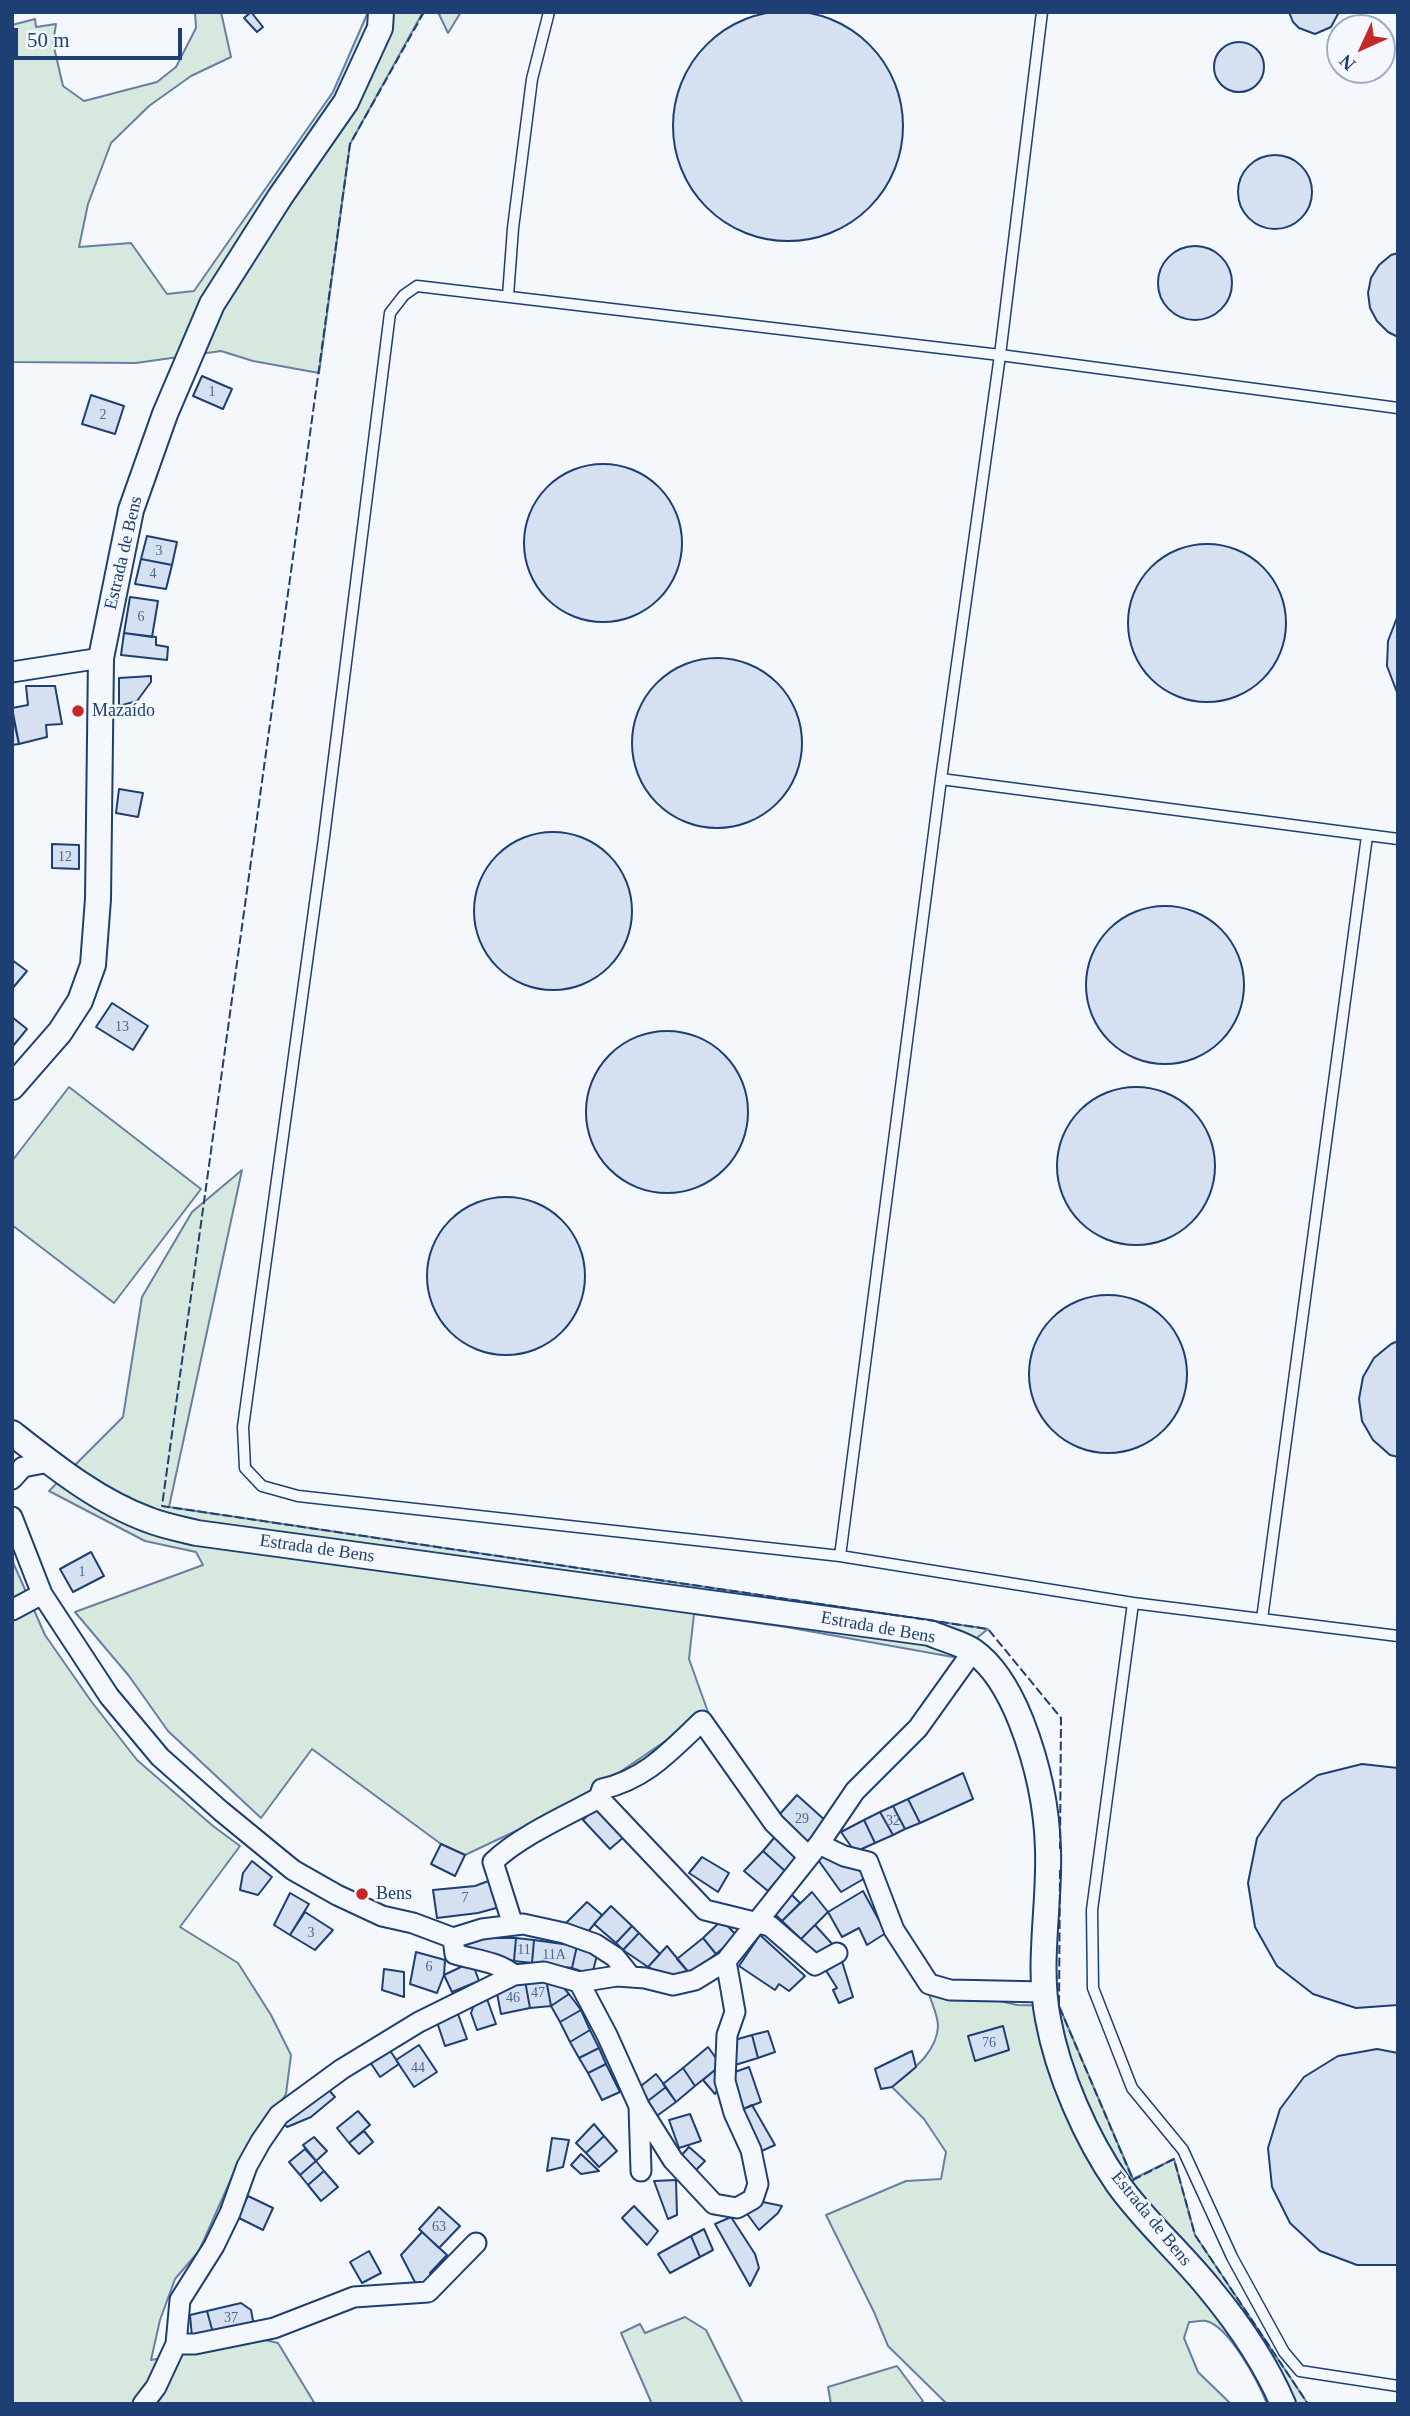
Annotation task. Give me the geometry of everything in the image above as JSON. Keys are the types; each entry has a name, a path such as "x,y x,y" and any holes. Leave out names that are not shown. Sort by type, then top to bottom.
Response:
{"street":[{"name":"Estrada de Bens","path":"12,1087 60,1032 80,1001 93,965 99,861 101,658 131,510 166,414 212,304 345,102 380,27 381,12"},
{"path":"12,672 101,658"},
{"name":"Estrada de Bens","path":"12,1433 98,1495 149,1520 197,1533 930,1633 973,1651 994,1673 1013,1702 1031,1747 1042,1795 1048,1849 1044,1992 1055,2045 1079,2116 1118,2183 1209,2287 1272,2379 1283,2404"},
{"path":"12,1479 23,1468 49,1462"},
{"path":"12,1517 42,1594 109,1696 160,1757 220,1811 293,1870 382,1916 413,1923 453,1938 482,1929 523,1924 564,1933 595,1944 615,1957 631,1977"},
{"path":"12,1610 42,1594"},
{"path":"143,2404 156,2387 176,2344 180,2300 230,2213 247,2166 279,2115 342,2069 419,2022 514,1975 544,1972 579,1982 617,1976 645,1978 673,1985 695,1980 726,1961 814,1850 855,1791 918,1728 973,1651"},
{"path":"513,1925 493,1862 549,1825 599,1798 602,1789 621,1785 652,1768 702,1721 774,1823 814,1850 867,1862 894,1930 929,1984 950,1990 1044,1992"},
{"path":"599,1798 705,1910 770,1926 814,1965 837,1953"},
{"path":"453,1938 455,1954 504,1966 514,1975"},
{"path":"579,1982 607,2035 639,2106 673,2160 714,2204 737,2208 753,2199 758,2184 751,2150 734,2113 725,2081 727,2035 734,2012 726,1961"},
{"path":"639,2106 641,2171"},
{"path":"176,2344 195,2344 274,2329 354,2297 428,2292 476,2243"}],"lane":[{"path":"508,296 513,228 532,79 549,12"},
{"path":"840,1556 941,779 1000,355 1042,12"},
{"path":"1398,408 1000,355 508,296 417,286 404,295 390,313 324,832 243,1427 244,1468 262,1486 298,1496 840,1556 1133,1603 1398,1636"},
{"path":"941,779 1398,839"},
{"path":"1262,1619 1367,836"},
{"path":"1133,1603 1092,1910 1093,1987 1132,2088 1183,2150 1232,2257 1284,2352 1300,2371 1398,2386"}],"shaded area":[{"path":"195,12 221,12 231,57 191,76 149,106 111,143 88,204 79,247 131,243 167,294 194,291 333,92 368,12 423,12 350,144 319,373 253,361 221,351 136,363 12,362 12,25 35,19 36,27 56,24 53,43 63,86 84,101 157,82 176,67 196,28"},
{"path":"438,12 461,12 448,33"},
{"path":"69,1087 201,1189 114,1303 12,1225 12,1161"},
{"path":"242,1170 169,1507 988,1629 953,1657 786,1627 694,1614 689,1659 708,1712 573,1804 465,1855 441,1844 312,1749 261,1818 168,1731 129,1676 75,1612 203,1565 196,1552 145,1541 49,1491 123,1417 142,1297 192,1212"},
{"path":"12,1560 45,1635 137,1760 240,1846 180,1927 238,1963 271,2015 291,2055 286,2094 239,2161 199,2251 175,2279 160,2320 151,2360 261,2339 278,2343 315,2404 12,2404"},
{"path":"929,1994 979,1996 1017,2005 1059,2006 1133,2179 1174,2159 1195,2235 1308,2404 1267,2404 1233,2344 1215,2325 1206,2321 1189,2322 1184,2338 1198,2372 1231,2404 947,2404 888,2346 826,2215 906,2181 941,2179 946,2152 924,2119 892,2087 922,2061 937,2036 938,2022"},
{"path":"685,2317 706,2330 743,2404 652,2404 621,2333 640,2324 645,2333"},
{"path":"897,2366 923,2401 919,2404 831,2404 828,2387"}],"building":[{"path":"788,11 810,13 832,20 861,37 877,53 898,93 903,126 901,148 894,170 877,199 861,215 821,236 788,241 766,239 744,232 715,215 699,199 678,159 673,126 675,104 682,82 699,53 715,37 755,16"},
{"path":"251,12 263,27 257,32 244,18"},
{"path":"1289,12 1339,12 1326,14 1326,29 1315,34 1299,28"},
{"path":"1239,42 1257,49 1264,67 1257,85 1239,92 1221,85 1214,67 1221,49"},
{"path":"1275,155 1296,161 1306,171 1312,192 1306,213 1296,223 1275,229 1254,223 1244,213 1238,192 1244,171 1254,161"},
{"path":"1195,246 1216,252 1226,262 1232,283 1226,304 1216,314 1195,320 1174,314 1164,304 1158,283 1164,262 1174,252"},
{"path":"1398,253 1398,337 1377,321 1370,308 1368,293 1371,278 1379,265"},
{"path":"202,376 232,389 223,409 193,396"},
{"path":"91,395 124,406 115,434 82,424"},
{"path":"603,464 633,470 659,487 676,513 682,543 676,573 659,599 633,616 603,622 573,616 547,599 530,573 524,543 530,513 547,487 573,470"},
{"path":"147,536 177,542 172,565 141,559"},
{"path":"1207,544 1237,550 1263,567 1280,593 1286,623 1280,653 1263,679 1237,696 1207,702 1177,696 1151,679 1134,653 1128,623 1134,593 1151,567 1177,550"},
{"path":"141,559 172,565 166,589 135,584"},
{"path":"130,597 158,601 152,637 124,633"},
{"path":"1398,615 1398,695 1387,666 1388,641"},
{"path":"124,633 156,637 156,645 168,647 167,660 121,655"},
{"path":"717,658 750,664 777,683 796,710 802,743 796,776 777,803 750,822 717,828 684,822 657,803 638,776 632,743 638,710 657,683 684,664"},
{"path":"151,676 151,682 137,701 119,706 119,678"},
{"path":"26,686 55,686 62,724 46,725 47,737 19,744 12,708 28,705"},
{"path":"12,712 19,744 12,745"},
{"path":"119,789 143,793 138,817 116,813"},
{"path":"553,832 583,838 609,855 626,881 632,911 626,941 609,967 583,984 553,990 523,984 497,967 480,941 474,911 480,881 497,855 523,838"},
{"path":"52,844 79,845 79,869 52,868"},
{"path":"1165,906 1195,912 1221,929 1238,955 1244,985 1238,1015 1221,1041 1195,1058 1165,1064 1135,1058 1109,1041 1092,1015 1086,985 1092,955 1109,929 1135,912"},
{"path":"12,960 27,971 12,989"},
{"path":"112,1003 148,1026 133,1050 96,1027"},
{"path":"12,1017 27,1029 13,1046 12,1046"},
{"path":"667,1031 698,1037 725,1054 742,1081 748,1112 742,1143 725,1170 698,1187 667,1193 636,1187 609,1170 592,1143 586,1112 592,1081 609,1054 636,1037"},
{"path":"1136,1087 1166,1093 1192,1110 1209,1136 1215,1166 1209,1196 1192,1222 1166,1239 1136,1245 1106,1239 1080,1222 1063,1196 1057,1166 1063,1136 1080,1110 1106,1093"},
{"path":"506,1197 536,1203 562,1220 579,1246 585,1276 579,1306 562,1332 536,1349 506,1355 476,1349 450,1332 433,1306 427,1276 433,1246 450,1220 476,1203"},
{"path":"1108,1295 1138,1301 1164,1318 1181,1344 1187,1374 1181,1404 1164,1430 1138,1447 1108,1453 1078,1447 1052,1430 1035,1404 1029,1374 1035,1344 1052,1318 1078,1301"},
{"path":"1398,1341 1398,1457 1390,1455 1373,1440 1362,1421 1359,1399 1363,1377 1374,1358"},
{"path":"91,1552 104,1576 73,1592 60,1569"},
{"path":"1362,1764 1398,1768 1398,2005 1356,2008 1313,1994 1277,1966 1255,1927 1248,1883 1257,1838 1282,1801 1318,1775"},
{"path":"963,1773 973,1799 920,1823 908,1799"},
{"path":"797,1795 827,1822 806,1845 779,1815"},
{"path":"908,1799 920,1823 905,1829 893,1806"},
{"path":"597,1806 625,1836 610,1849 583,1820"},
{"path":"893,1806 905,1829 893,1835 880,1812"},
{"path":"880,1812 893,1835 875,1843 864,1820"},
{"path":"864,1820 875,1843 855,1852 841,1832"},
{"path":"779,1832 801,1852 785,1871 763,1851"},
{"path":"441,1844 465,1855 455,1876 431,1864"},
{"path":"763,1851 785,1871 768,1891 744,1871"},
{"path":"821,1853 849,1862 867,1877 841,1892 816,1857"},
{"path":"702,1857 729,1873 718,1892 689,1873"},
{"path":"252,1861 272,1877 258,1895 240,1890 243,1873"},
{"path":"491,1880 500,1907 478,1913 437,1918 433,1890 475,1886"},
{"path":"788,1891 800,1903 782,1921 770,1909"},
{"path":"863,1891 886,1933 867,1945 859,1928 842,1937 828,1912"},
{"path":"812,1892 828,1912 801,1939 782,1921"},
{"path":"290,1893 309,1904 290,1935 274,1925"},
{"path":"587,1902 602,1915 586,1934 561,1928"},
{"path":"611,1906 632,1926 616,1943 594,1924"},
{"path":"305,1912 333,1930 315,1950 290,1935"},
{"path":"722,1920 737,1936 716,1954 703,1938"},
{"path":"815,1925 834,1946 819,1958 801,1939"},
{"path":"632,1926 639,1933 623,1950 616,1943"},
{"path":"639,1933 660,1954 648,1967 623,1950"},
{"path":"760,1935 805,1976 789,1991 779,1984 775,1990 739,1966"},
{"path":"484,1938 516,1938 514,1961 470,1956 461,1945"},
{"path":"516,1938 534,1940 532,1963 514,1961"},
{"path":"703,1938 716,1954 690,1974 677,1959"},
{"path":"534,1940 577,1946 572,1968 532,1963"},
{"path":"577,1946 597,1955 592,1975 572,1968"},
{"path":"667,1946 690,1974 668,1978 648,1967"},
{"path":"416,1952 445,1960 444,1975 437,1993 410,1984"},
{"path":"841,1958 853,1997 839,2003 833,1990 837,1988 825,1969"},
{"path":"463,1966 474,1967 479,1981 452,1992 444,1975"},
{"path":"384,1969 404,1972 404,1997 382,1990"},
{"path":"546,1979 559,1982 569,1994 551,2006"},
{"path":"546,1979 551,2006 530,2008 525,1981"},
{"path":"525,1981 530,2008 501,2014 496,1988"},
{"path":"569,1994 581,2010 560,2022 551,2006"},
{"path":"487,1999 496,2024 477,2030 471,2013 474,2005"},
{"path":"581,2010 590,2030 570,2042 560,2022"},
{"path":"458,2014 467,2039 445,2046 437,2022"},
{"path":"1003,2026 1009,2050 975,2061 968,2036"},
{"path":"590,2030 599,2048 579,2058 570,2042"},
{"path":"768,2031 775,2052 758,2058 752,2035"},
{"path":"752,2035 758,2058 735,2065 731,2041"},
{"path":"419,2045 437,2072 414,2087 396,2060"},
{"path":"708,2047 721,2065 695,2086 683,2068"},
{"path":"599,2048 606,2064 588,2073 579,2058"},
{"path":"389,2049 399,2064 380,2077 370,2062"},
{"path":"1377,2049 1398,2053 1397,2265 1357,2265 1320,2251 1290,2223 1272,2187 1268,2148 1280,2109 1304,2077 1338,2056"},
{"path":"912,2051 916,2067 892,2087 881,2089 875,2069"},
{"path":"606,2064 620,2092 602,2100 588,2073"},
{"path":"721,2065 721,2084 715,2094 703,2080"},
{"path":"749,2067 761,2102 741,2110 732,2073"},
{"path":"683,2068 695,2086 676,2102 663,2084"},
{"path":"656,2074 666,2087 644,2104 636,2090"},
{"path":"666,2087 676,2102 654,2118 644,2104"},
{"path":"327,2088 335,2097 311,2117 287,2127 283,2122"},
{"path":"752,2105 775,2145 757,2153 741,2110"},
{"path":"358,2111 370,2125 349,2143 337,2128"},
{"path":"690,2114 701,2141 679,2148 669,2120"},
{"path":"594,2124 604,2136 586,2153 576,2143"},
{"path":"364,2131 373,2142 359,2154 349,2143"},
{"path":"604,2136 617,2151 599,2167 586,2153"},
{"path":"314,2137 327,2151 316,2161 303,2145"},
{"path":"552,2138 569,2140 563,2167 547,2171"},
{"path":"689,2147 705,2161 694,2172 679,2158"},
{"path":"305,2149 316,2161 300,2175 289,2162"},
{"path":"581,2154 599,2171 581,2174 571,2165"},
{"path":"316,2161 324,2171 308,2185 300,2175"},
{"path":"324,2171 338,2187 321,2201 308,2185"},
{"path":"676,2180 677,2215 668,2219 654,2181"},
{"path":"248,2196 273,2208 263,2230 237,2217"},
{"path":"758,2201 782,2206 759,2230 745,2211"},
{"path":"634,2206 658,2231 647,2245 622,2218"},
{"path":"439,2207 460,2226 439,2248 419,2229"},
{"path":"731,2217 755,2254 759,2268 750,2286 715,2224"},
{"path":"704,2229 713,2250 700,2257 691,2236"},
{"path":"422,2232 447,2255 430,2273 436,2278 417,2286 401,2255"},
{"path":"691,2236 700,2257 670,2273 658,2254"},
{"path":"369,2251 381,2273 362,2283 350,2262"},
{"path":"241,2303 251,2310 254,2326 213,2333 207,2311"},
{"path":"207,2311 213,2333 192,2337 190,2315"}],"fence":[{"path":"424,12 350,144 162,1506 988,1629 1061,1718 1060,1849"},
{"path":"1060,1870 1059,2006 1133,2180 1174,2159 1195,2235 1308,2404"}],"place":[{"name":"Mazaído","path":"78,711"},
{"name":"Bens","path":"362,1894"}]}
